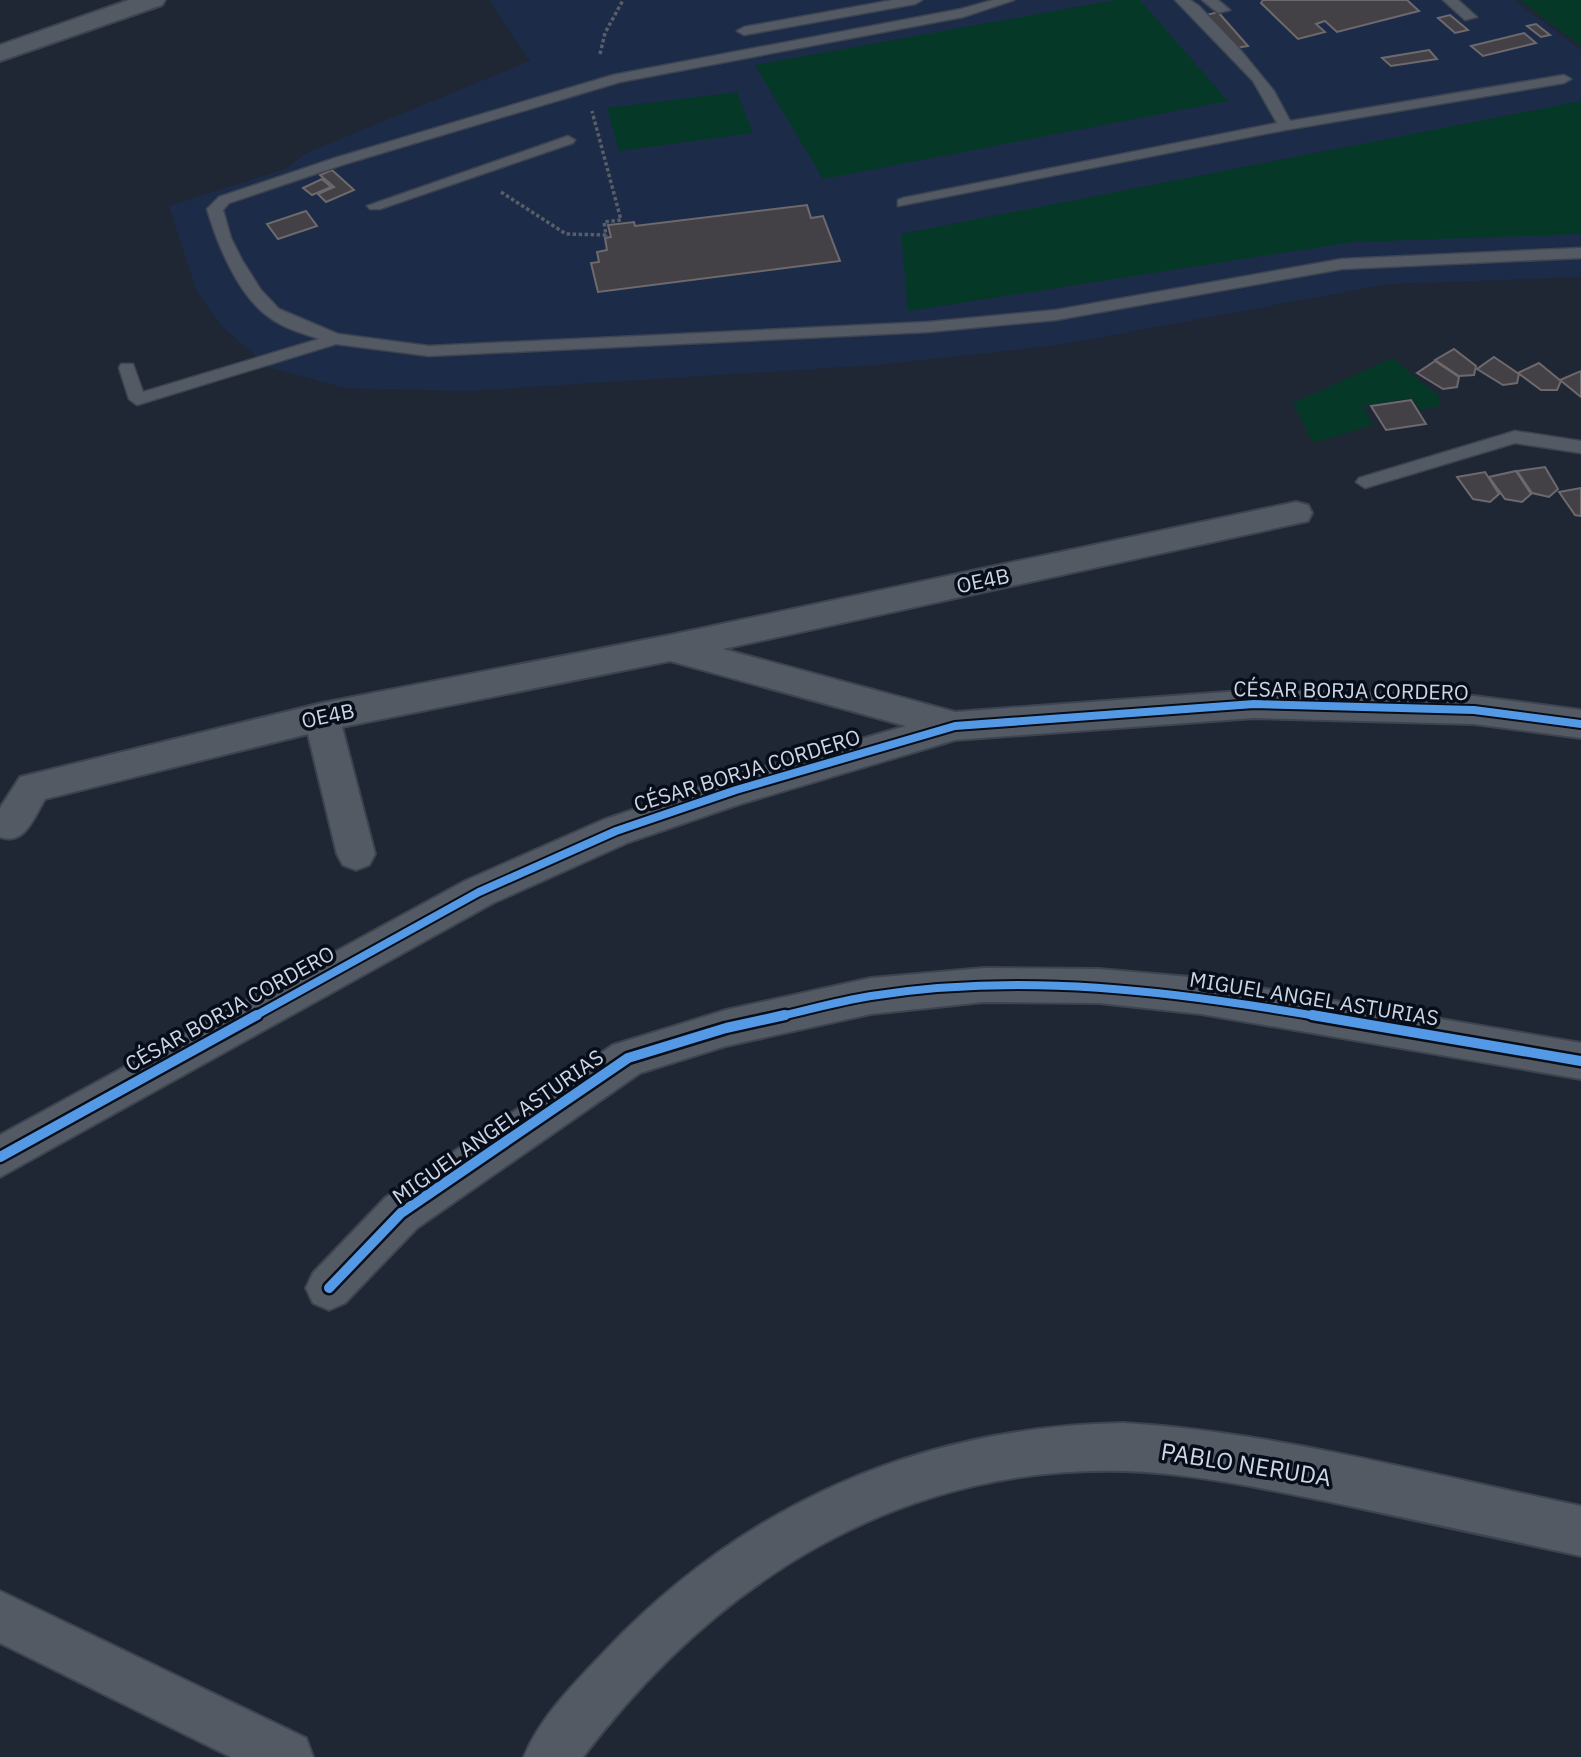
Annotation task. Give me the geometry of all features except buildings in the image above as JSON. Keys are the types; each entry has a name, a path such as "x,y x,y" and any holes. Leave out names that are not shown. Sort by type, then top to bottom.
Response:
{"street":[{"path":"0,53 153,0"},
{"name":"OE4B","path":"9,825 33,787 322,717 670,648 1296,513"},
{"path":"670,648 955,726"},
{"name":"CÉSAR BORJA CORDERO","path":"0,1157 479,892 615,831 736,790 955,726 1254,704 1474,710 1581,724"},
{"path":"322,717 356,854"},
{"name":"MIGUEL ANGEL ASTURIAS","path":"329,1288 401,1213 628,1058 726,1028 871,996 984,985 1099,986 1201,996 1581,1061"},
{"name":"PABLO NERUDA","path":"550,1757 582,1715 657,1634 739,1564 828,1513 930,1475 1026,1452 1122,1447 1228,1457 1581,1531"},
{"path":"0,1616 288,1757"}],"lane":[{"path":"744,31 915,0"},
{"path":"1007,0 958,7 618,78 440,134 340,160 224,200 215,209 223,238 255,293 273,313 336,339 429,351 928,327 1056,315 1342,264 1581,253"},
{"path":"1182,0 1194,9 1269,93 1280,109 1285,127"},
{"path":"1209,0 1223,10"},
{"path":"1450,0 1470,17"},
{"path":"903,203 1285,127 1564,79"},
{"path":"375,206 568,140"},
{"path":"127,368 136,399 336,339"},
{"path":"1365,482 1515,437 1581,447"}],"shaded area":[{"path":"489,0 1514,0 1581,50 1581,277 1388,284 1058,345 876,365 466,391 346,388 268,367 223,327 197,292 169,206 288,168 304,154 530,61"}],"green space":[{"path":"1115,0 1140,0 1228,101 823,179 755,65"},
{"path":"1520,0 1581,0 1581,46"},
{"path":"737,92 753,133 619,151 607,108"},
{"path":"1581,101 1581,234 1353,242 908,311 901,234"},
{"path":"1392,358 1439,396 1441,406 1420,410 1412,398 1363,406 1373,425 1313,443 1293,403"}],"cycle path":[{"path":"0,1157 479,892 616,831 736,790 955,726 1254,704 1474,710 1581,724"},
{"path":"329,1288 401,1213 628,1058 726,1028 871,996 984,985 1099,986 1201,996 1581,1061"}]}
